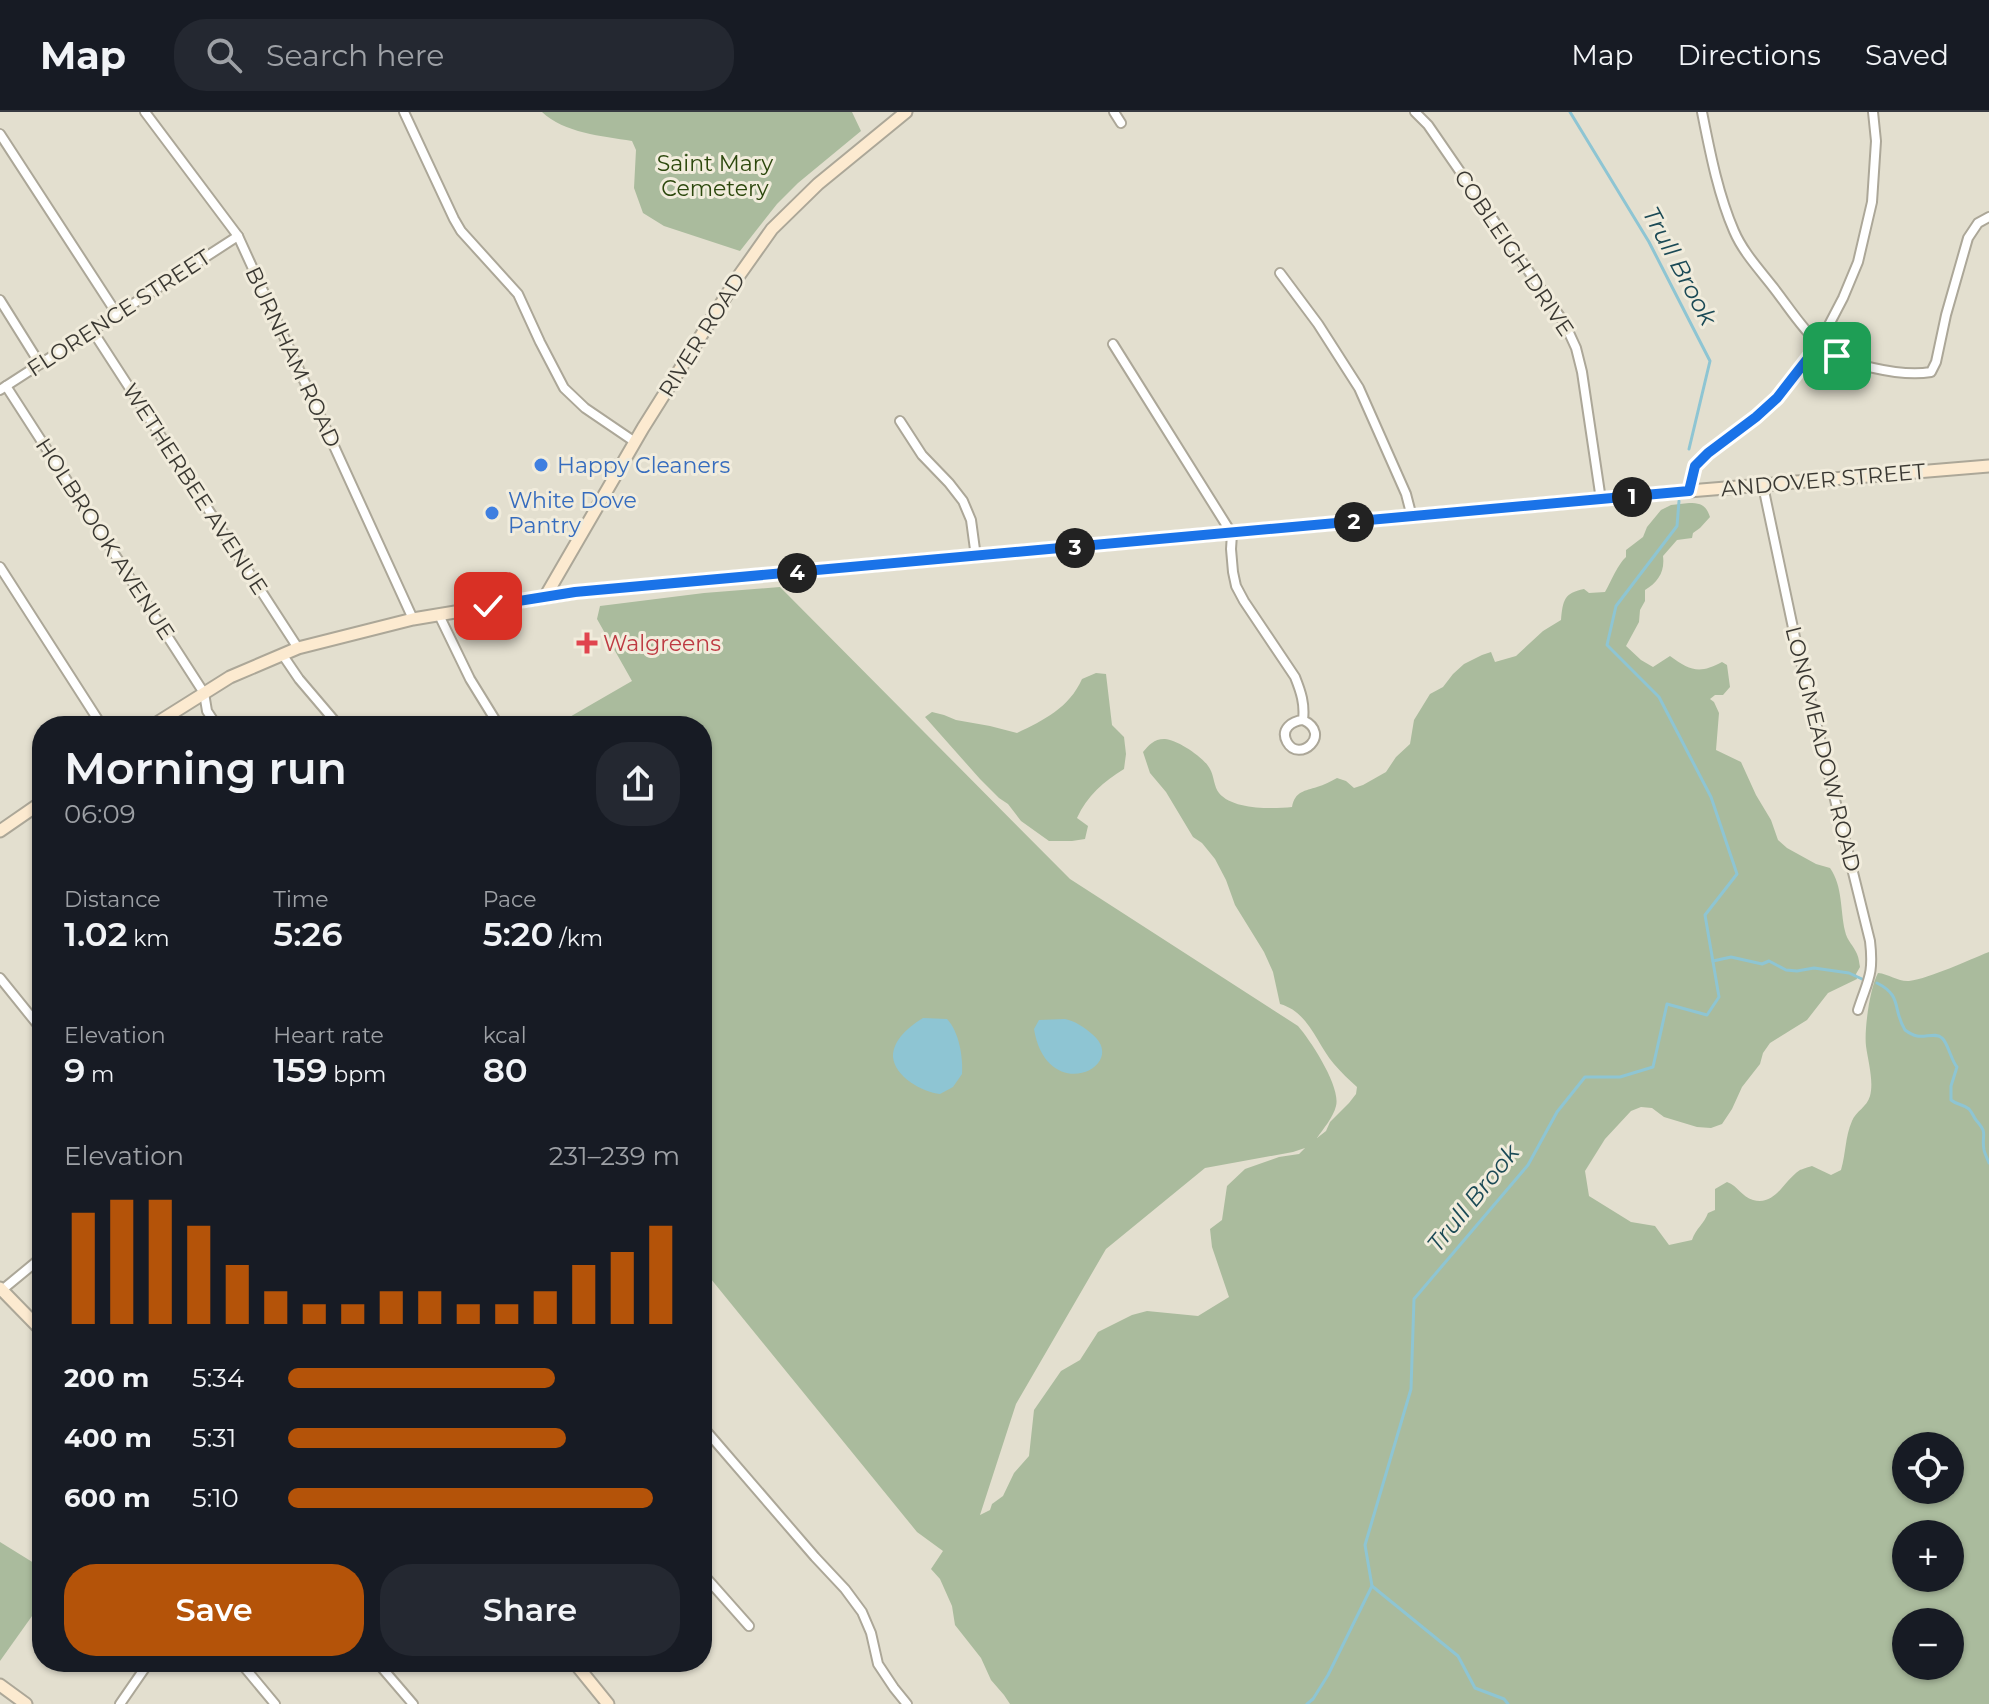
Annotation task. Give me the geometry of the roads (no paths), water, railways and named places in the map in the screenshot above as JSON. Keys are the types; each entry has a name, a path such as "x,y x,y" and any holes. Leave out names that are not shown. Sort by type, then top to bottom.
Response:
{"main road":[{"name":"RIVER ROAD","path":"545,597 635,442 738,277 772,229 818,184 906,112"},
{"name":"ANDOVER STREET","path":"168,716 230,677 298,648 413,619 575,592 1989,466"},
{"path":"0,831 32,809"},
{"path":"1,1289 32,1321"},
{"path":"582,1672 608,1704"},
{"path":"0,1685 26,1704"}],"street":[{"name":"BURNHAM ROAD","path":"145,112 238,236 413,619"},
{"path":"404,112 454,219 461,231 518,294 564,388 585,408 635,442"},
{"path":"1114,112 1121,123"},
{"name":"COBLEIGH DRIVE","path":"1415,112 1428,125 1553,305 1576,348 1601,500"},
{"path":"1702,112 1721,194 1736,236 1748,256 1819,344 1837,356 1899,373 1931,372 1968,238 1978,223 1989,217"},
{"path":"1689,491 1695,466 1777,398 1819,344 1843,298 1858,262 1872,202 1876,141 1873,112"},
{"path":"0,134 117,314"},
{"name":"FLORENCE STREET","path":"3,388 238,236"},
{"path":"1280,273 1318,324 1359,388 1406,494 1412,517"},
{"path":"0,300 40,364"},
{"name":"WETHERBEE AVENUE","path":"92,330 298,648"},
{"path":"1113,344 1232,534 1236,586 1295,677 1302,697 1303,720"},
{"name":"HOLBROOK AVENUE","path":"3,388 204,693 210,716"},
{"path":"900,421 922,455 963,501 971,520 976,557"},
{"name":"LONGMEADOW ROAD","path":"1763,486 1796,642 1870,941 1873,963 1858,1010"},
{"path":"0,567 96,716"},
{"path":"439,615 470,679 493,716"},
{"path":"282,654 330,716"},
{"path":"0,978 32,1018"},
{"path":"1,1289 32,1265"},
{"path":"712,1437 862,1612 871,1633 878,1664 907,1704"},
{"path":"712,1584 749,1626"},
{"path":"120,1704 142,1672"},
{"path":"248,1672 275,1704"},
{"path":"386,1672 413,1704"}],"water":[{"path":"923,1018 947,1019 959,1045 962,1074 953,1087 940,1094 910,1082 899,1071 893,1057 899,1039"},
{"path":"1065,1019 1086,1029 1101,1046 1101,1058 1094,1067 1082,1073 1068,1073 1054,1067 1042,1053 1034,1029 1039,1020"}],"waterway":[{"name":"Trull Brook","path":"1570,112 1649,242 1710,361 1689,449"},
{"name":"Trull Brook","path":"1508,1704 1504,1699 1475,1688 1458,1656 1372,1586 1365,1545 1411,1389 1414,1299 1528,1165 1557,1112 1585,1077 1620,1077 1653,1067 1667,1004 1707,1015 1719,997 1705,915 1737,874 1711,797 1659,697 1607,645 1616,606 1677,526 1679,501"},
{"path":"1713,961 1731,957 1762,964 1769,961 1786,970 1814,968 1849,973 1862,979"},
{"path":"1877,983 1894,998 1905,1030 1917,1036 1937,1035 1944,1040 1957,1067 1951,1086 1951,1100 1969,1109 1982,1129 1989,1163"},
{"path":"1307,1704 1328,1675 1372,1586"}],"place":[{"name":"Happy Cleaners","path":"541,465"},
{"name":"White Dove Pantry","path":"492,513"},
{"name":"Walgreens","path":"587,643"}],"park label":[{"name":"Saint Mary Cemetery","path":"715,176"}]}
